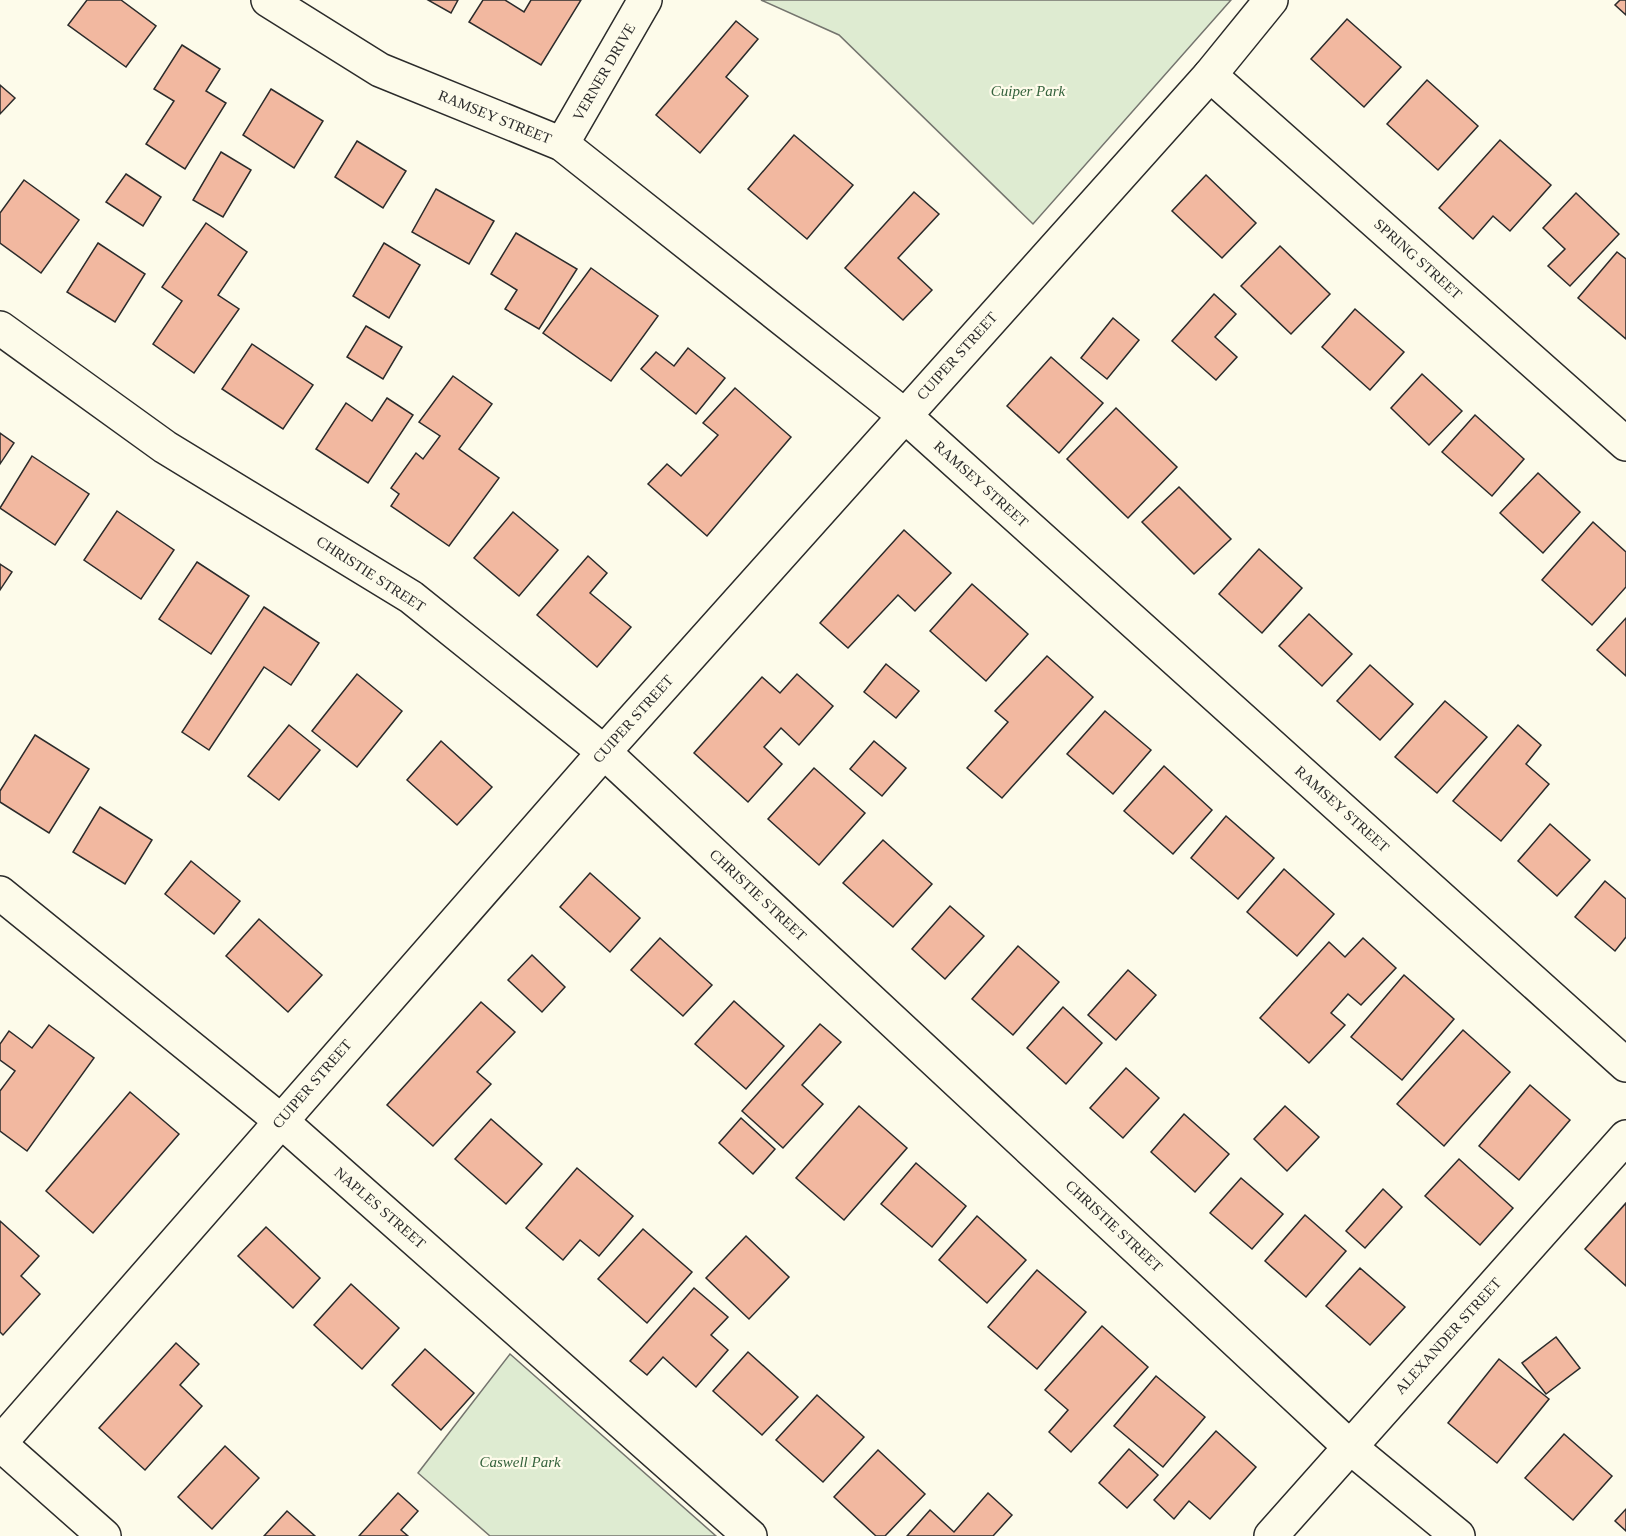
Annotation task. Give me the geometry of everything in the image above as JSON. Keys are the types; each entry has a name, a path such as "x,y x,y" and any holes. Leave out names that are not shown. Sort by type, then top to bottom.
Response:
{"street":[{"name":"RAMSEY STREET","path":"268,0 380,70 562,144 904,415 1626,1065"},
{"name":"VERNER DRIVE","path":"562,144 645,0"},
{"name":"CUIPER STREET","path":"0,1443 604,752 1210,75 1271,0"},
{"name":"SPRING STREET","path":"1210,75 1626,444"},
{"name":"CHRISTIE STREET","path":"0,328 165,447 411,597 604,752 1350,1447 1458,1536"},
{"name":"NAPLES STREET","path":"0,893 280,1120 750,1536"},
{"name":"ALEXANDER STREET","path":"1270,1536 1626,1137"},
{"path":"0,1443 104,1536"}],"green space":[{"name":"Cuiper Park","path":"761,0 1231,0 1033,224 839,35"},
{"name":"Caswell Park","path":"510,1354 716,1536 490,1536 418,1473"}],"building":[{"path":"87,0 121,0 156,26 126,67 68,25"},
{"path":"428,0 458,0 451,13"},
{"path":"483,0 505,0 524,12 531,0 581,0 541,65 469,22"},
{"path":"1620,0 1626,0 1626,15 1615,5"},
{"path":"1347,19 1401,67 1364,107 1311,59"},
{"path":"736,21 758,39 726,77 748,96 700,153 656,115"},
{"path":"182,45 220,69 206,91 226,103 185,169 146,144 174,101 154,89"},
{"path":"1427,80 1478,126 1438,170 1387,124"},
{"path":"0,85 15,98 0,114"},
{"path":"271,89 323,121 294,168 243,135"},
{"path":"794,135 853,185 807,239 748,189"},
{"path":"1500,140 1551,185 1510,231 1493,216 1473,239 1439,208"},
{"path":"357,141 406,171 383,208 335,177"},
{"path":"221,152 251,170 223,217 193,200"},
{"path":"126,174 161,197 143,226 106,202"},
{"path":"1206,175 1256,223 1222,258 1172,211"},
{"path":"24,180 79,220 41,273 0,243 0,213"},
{"path":"436,189 494,221 469,264 412,232"},
{"path":"914,192 939,214 898,258 932,290 903,320 845,268"},
{"path":"1576,193 1619,234 1570,286 1548,266 1565,249 1543,228"},
{"path":"206,223 247,252 218,295 239,309 194,373 153,344 182,301 162,287"},
{"path":"516,233 577,269 539,329 505,309 517,290 491,274"},
{"path":"98,243 145,274 115,322 67,292"},
{"path":"384,243 420,265 389,318 353,296"},
{"path":"1280,246 1330,294 1291,334 1241,286"},
{"path":"1617,252 1626,259 1626,339 1578,298"},
{"path":"591,268 658,316 611,381 543,333"},
{"path":"1214,294 1236,314 1215,337 1237,357 1216,380 1172,341"},
{"path":"1355,309 1404,352 1370,390 1322,347"},
{"path":"1113,318 1139,340 1107,379 1081,358"},
{"path":"366,326 402,347 383,379 347,357"},
{"path":"252,344 313,385 283,429 222,389"},
{"path":"688,348 725,378 696,414 641,369 656,352 674,366"},
{"path":"1051,357 1103,403 1059,453 1007,406"},
{"path":"1422,374 1462,411 1429,445 1391,408"},
{"path":"453,376 492,404 459,449 499,478 449,546 391,506 399,494 391,488 416,453 423,459 440,436 419,422"},
{"path":"735,388 791,437 707,536 648,484 667,464 681,476 718,435 703,423"},
{"path":"387,398 413,415 368,483 316,449 346,403 372,421"},
{"path":"1116,408 1177,467 1128,518 1067,459"},
{"path":"1475,415 1524,459 1492,496 1442,452"},
{"path":"0,433 14,443 0,464"},
{"path":"32,456 89,494 55,545 0,508"},
{"path":"1538,473 1580,512 1543,553 1500,513"},
{"path":"1179,487 1231,539 1194,574 1142,522"},
{"path":"117,511 174,550 141,599 84,560"},
{"path":"513,512 558,550 519,596 474,558"},
{"path":"1593,522 1626,552 1626,587 1592,625 1542,580"},
{"path":"904,530 951,573 915,611 898,595 848,648 820,623"},
{"path":"1259,549 1302,588 1262,633 1219,594"},
{"path":"588,556 607,573 590,593 631,627 597,667 537,615"},
{"path":"197,562 249,596 211,654 159,619"},
{"path":"0,564 12,572 0,590"},
{"path":"972,584 1028,634 986,681 930,631"},
{"path":"264,607 319,643 291,685 264,667 209,750 182,732"},
{"path":"1309,614 1352,654 1322,686 1279,646"},
{"path":"1626,618 1626,676 1597,650"},
{"path":"1047,656 1093,697 1002,798 967,768 1008,722 995,711"},
{"path":"886,664 919,691 896,718 864,692"},
{"path":"1370,665 1413,704 1380,740 1337,701"},
{"path":"357,674 402,711 357,767 312,731"},
{"path":"797,674 833,706 799,745 781,728 764,747 782,764 748,802 694,753 762,677 780,693"},
{"path":"1445,701 1487,737 1437,793 1395,757"},
{"path":"1105,711 1151,750 1113,794 1067,754"},
{"path":"289,725 320,750 279,800 248,776"},
{"path":"1518,725 1541,745 1526,764 1549,784 1501,841 1453,801"},
{"path":"35,735 89,769 49,833 0,802 0,791"},
{"path":"441,741 492,787 457,825 407,780"},
{"path":"874,741 906,768 882,796 850,769"},
{"path":"1164,766 1212,810 1173,854 1124,811"},
{"path":"814,768 865,813 819,865 768,819"},
{"path":"100,807 152,840 125,884 73,852"},
{"path":"1226,816 1274,858 1238,899 1191,858"},
{"path":"1550,824 1590,860 1557,896 1518,861"},
{"path":"883,840 932,884 893,927 843,883"},
{"path":"191,861 240,901 214,934 165,894"},
{"path":"1284,869 1334,914 1297,956 1247,912"},
{"path":"590,873 640,918 610,952 560,907"},
{"path":"1605,881 1626,899 1626,937 1615,951 1575,917"},
{"path":"950,906 984,936 945,979 912,949"},
{"path":"259,919 322,975 288,1012 226,956"},
{"path":"660,938 712,985 683,1016 631,970"},
{"path":"1363,938 1396,968 1361,1005 1348,994 1331,1013 1345,1025 1309,1063 1260,1018 1329,942 1345,957"},
{"path":"1018,946 1059,982 1013,1035 972,999"},
{"path":"532,955 565,987 542,1012 508,980"},
{"path":"1128,970 1156,995 1116,1040 1088,1015"},
{"path":"1404,975 1454,1019 1402,1080 1351,1037"},
{"path":"734,1001 784,1046 746,1089 695,1044"},
{"path":"481,1002 515,1032 477,1072 491,1084 433,1146 387,1105"},
{"path":"1063,1007 1102,1043 1066,1084 1027,1048"},
{"path":"820,1024 841,1042 802,1085 823,1104 783,1148 742,1111"},
{"path":"49,1025 94,1058 27,1151 0,1131 0,1091 15,1071 0,1060 0,1044 9,1031 32,1048"},
{"path":"1463,1030 1510,1072 1444,1146 1397,1104"},
{"path":"1126,1068 1159,1098 1123,1138 1090,1108"},
{"path":"1530,1085 1570,1120 1519,1180 1479,1146"},
{"path":"130,1092 179,1134 93,1233 46,1191"},
{"path":"859,1106 907,1148 844,1220 796,1178"},
{"path":"1285,1106 1319,1137 1287,1171 1254,1139"},
{"path":"1184,1114 1229,1154 1195,1192 1151,1152"},
{"path":"741,1118 775,1149 753,1174 719,1143"},
{"path":"491,1119 542,1164 506,1204 455,1159"},
{"path":"1459,1159 1513,1208 1480,1245 1425,1196"},
{"path":"916,1163 966,1206 932,1247 881,1204"},
{"path":"577,1168 633,1216 599,1256 580,1240 563,1260 526,1228"},
{"path":"1241,1178 1283,1214 1252,1249 1210,1213"},
{"path":"1383,1189 1402,1207 1365,1248 1346,1231"},
{"path":"1626,1203 1626,1286 1585,1249"},
{"path":"1305,1215 1346,1251 1306,1297 1265,1261"},
{"path":"977,1216 1026,1260 987,1303 939,1260"},
{"path":"0,1221 39,1256 21,1276 40,1294 3,1335 0,1332"},
{"path":"266,1227 320,1278 293,1308 238,1256"},
{"path":"643,1229 692,1272 647,1323 598,1279"},
{"path":"746,1236 789,1277 749,1319 706,1278"},
{"path":"1360,1268 1405,1307 1370,1345 1326,1306"},
{"path":"1037,1270 1086,1312 1037,1369 988,1327"},
{"path":"351,1284 399,1328 362,1369 314,1325"},
{"path":"694,1288 728,1317 711,1335 728,1350 696,1387 663,1357 647,1375 630,1361"},
{"path":"1102,1326 1148,1367 1071,1452 1049,1432 1068,1410 1045,1390"},
{"path":"1556,1337 1580,1368 1546,1394 1522,1363"},
{"path":"176,1343 199,1364 180,1385 202,1406 145,1470 99,1428"},
{"path":"425,1349 474,1393 441,1430 392,1385"},
{"path":"748,1352 798,1397 762,1435 713,1391"},
{"path":"1499,1359 1549,1399 1497,1463 1448,1423"},
{"path":"1156,1376 1205,1417 1163,1467 1114,1426"},
{"path":"817,1395 864,1437 823,1482 776,1440"},
{"path":"1216,1431 1256,1467 1210,1519 1189,1501 1174,1519 1154,1500"},
{"path":"1564,1434 1612,1476 1573,1520 1525,1478"},
{"path":"225,1446 259,1478 212,1529 178,1497"},
{"path":"1129,1449 1158,1475 1127,1508 1099,1483"},
{"path":"878,1450 925,1494 885,1536 876,1536 834,1497"},
{"path":"398,1493 418,1511 401,1530 408,1536 359,1536"},
{"path":"988,1493 1012,1515 993,1536 907,1536 930,1510 954,1532"},
{"path":"1626,1509 1626,1531 1615,1521"},
{"path":"287,1511 315,1536 264,1536"}]}
